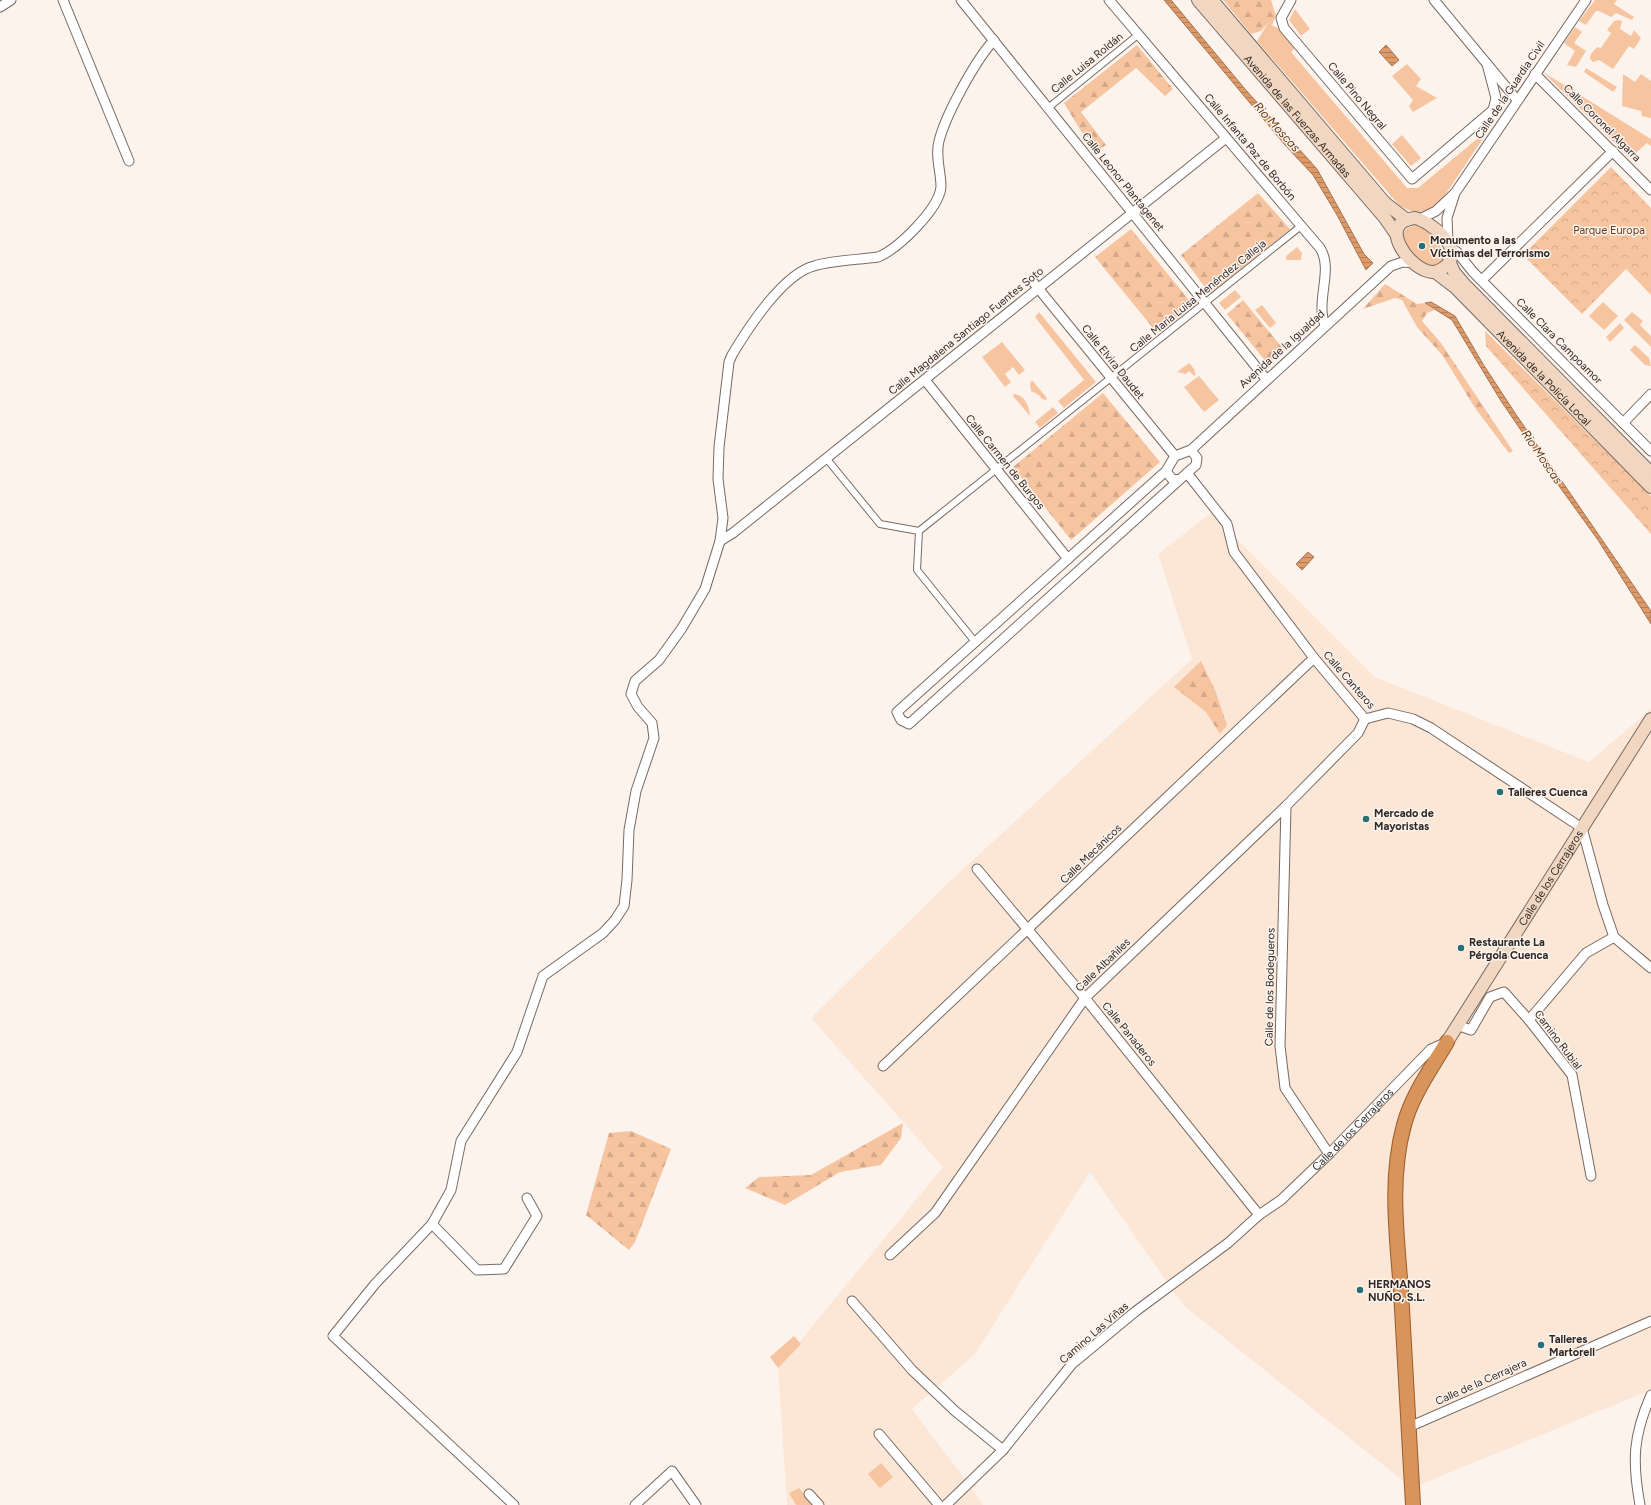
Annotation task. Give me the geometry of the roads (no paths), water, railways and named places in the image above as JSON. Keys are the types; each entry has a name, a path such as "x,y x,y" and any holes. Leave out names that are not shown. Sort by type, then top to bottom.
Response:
{"highway":[{"path":"1413,1505 1397,1235 1396,1188 1398,1152 1404,1124 1417,1091 1447,1042"}],"main road":[{"name":"Avenida de las Fuerzas Armadas","path":"1198,0 1385,218 1396,238"},
{"name":"Avenida de las Fuerzas Armadas","path":"1212,0 1385,203 1407,220"},
{"path":"1415,218 1420,219 1434,228 1449,245 1449,261 1443,268 1435,272 1424,270 1415,263 1396,238 1399,227 1407,220 1415,218"},
{"name":"Avenida de la Policía Local","path":"1449,261 1454,272 1462,282 1651,473"},
{"name":"Avenida de la Policía Local","path":"1435,272 1456,288 1651,486"},
{"name":"Calle de los Cerrajeros","path":"1447,1042 1651,719"}],"street":[{"path":"0,7 11,0"},
{"path":"63,0 129,161"},
{"name":"Calle Leonor Plantagenet","path":"961,0 1266,379"},
{"name":"Calle Infanta Paz de Borbón","path":"1110,0 1320,248 1324,255 1321,313 1325,326"},
{"name":"Calle Pino Negral","path":"1291,0 1281,18 1284,28 1412,179"},
{"path":"1434,0 1518,100"},
{"name":"Calle de la Guardia Civil","path":"1420,219 1436,211 1455,193 1586,0"},
{"name":"Calle Luisa Roldán","path":"1048,108 1139,34"},
{"path":"514,1505 333,1336 375,1284 432,1224 451,1190 461,1141 517,1052 543,976 603,933 615,920 624,906 627,880 629,830 636,791 654,738 652,723 638,707 631,694 635,681 659,660 682,628 705,589 720,541 723,518 718,479 719,447 729,362 732,355 781,288 797,273 815,265 878,257 888,253 903,240 935,205 939,196 940,187 937,154 942,132 962,89 982,53 994,40"},
{"path":"1486,62 1496,98 1493,110 1504,119"},
{"name":"Calle Coronel Algarra","path":"1535,74 1651,190"},
{"name":"Calle de la Guardia Civil","path":"1412,179 1493,110"},
{"name":"Calle Magdalena Santiago Fuentes Soto","path":"720,541 733,533 925,380 1036,285 1133,213 1226,138"},
{"path":"1482,280 1613,151"},
{"name":"Calle de la Guardia Civil","path":"1449,245 1447,218 1455,193"},
{"name":"Calle María Luisa Menéndez Calleja","path":"919,531 1301,226"},
{"path":"1391,266 1396,256 1396,238"},
{"name":"Calle Clara Campoamor","path":"1449,245 1651,451"},
{"path":"1391,266 1400,262 1415,263"},
{"name":"Avenida de la Igualdad","path":"1191,450 1266,379 1391,266"},
{"name":"Calle Elvira Daudet","path":"1036,285 1175,456"},
{"name":"Calle Carmen de Burgos","path":"925,380 1068,558"},
{"path":"1623,423 1651,394"},
{"path":"1191,450 1198,458 1196,464 1187,473 909,724 901,720 897,712 976,643 1166,470 1175,456 1191,450"},
{"path":"826,458 880,524 919,531 917,570 976,643"},
{"path":"1166,470 1172,479 1179,480"},
{"name":"Calle Canteros","path":"1187,473 1226,524 1234,552 1314,658 1365,719 1388,713 1413,718 1431,728 1582,828"},
{"name":"Calle Mecánicos","path":"883,1066 1029,930 1314,658"},
{"name":"Calle Albañiles","path":"890,1255 935,1213 1084,998 1286,806 1358,733 1365,719"},
{"name":"Calle de los Bodegueros","path":"1286,806 1280,1046 1284,1088 1328,1154"},
{"path":"1582,828 1603,906 1614,937 1651,968"},
{"name":"Calle Panaderos","path":"977,869 1029,930 1259,1215"},
{"path":"1529,1020 1586,953 1614,937"},
{"name":"Camino Rubial","path":"1457,1025 1471,1030 1490,997 1504,992 1529,1020 1572,1075 1591,1176"},
{"name":"Calle de los Cerrajeros","path":"1259,1215 1281,1200 1431,1049 1447,1042"},
{"path":"432,1224 477,1270 504,1269 537,1216 527,1198"},
{"name":"Camino Las Viñas","path":"946,1505 1003,1450 1072,1364 1136,1311 1228,1244 1259,1215"},
{"path":"852,1301 912,1370 955,1411 1003,1450"},
{"name":"Calle de la Cerrajera","path":"1409,1427 1651,1321"},
{"path":"1640,1505 1635,1467 1636,1437 1651,1395"},
{"path":"879,1434 939,1505"},
{"path":"635,1505 672,1471 696,1505"},
{"path":"809,1494 819,1505"}],"water":[{"name":"Rio Moscas","path":"1164,0 1171,0 1245,89 1317,169 1364,254 1373,263 1366,270 1337,215 1313,175 1285,145"},
{"path":"1386,45 1399,60 1392,66 1379,52"},
{"name":"Rio Moscas","path":"1431,302 1455,316 1483,364 1515,413 1651,611 1651,624 1598,540 1501,401 1452,320 1425,303"},
{"path":"1308,552 1314,557 1302,570 1296,564"}],"place":[{"name":"Monumento a las Víctimas del Terrorismo","path":"1422,246"},
{"name":"Talleres Cuenca","path":"1500,792"},
{"name":"Mercado de Mayoristas","path":"1366,819"},
{"name":"Restaurante La Pérgola Cuenca","path":"1461,948"},
{"name":"HERMANOS NUÑO, S.L.","path":"1360,1290"},
{"name":"Talleres Martorell","path":"1541,1345"}],"park label":[{"name":"Parque Europa","path":"1609,230"}]}
